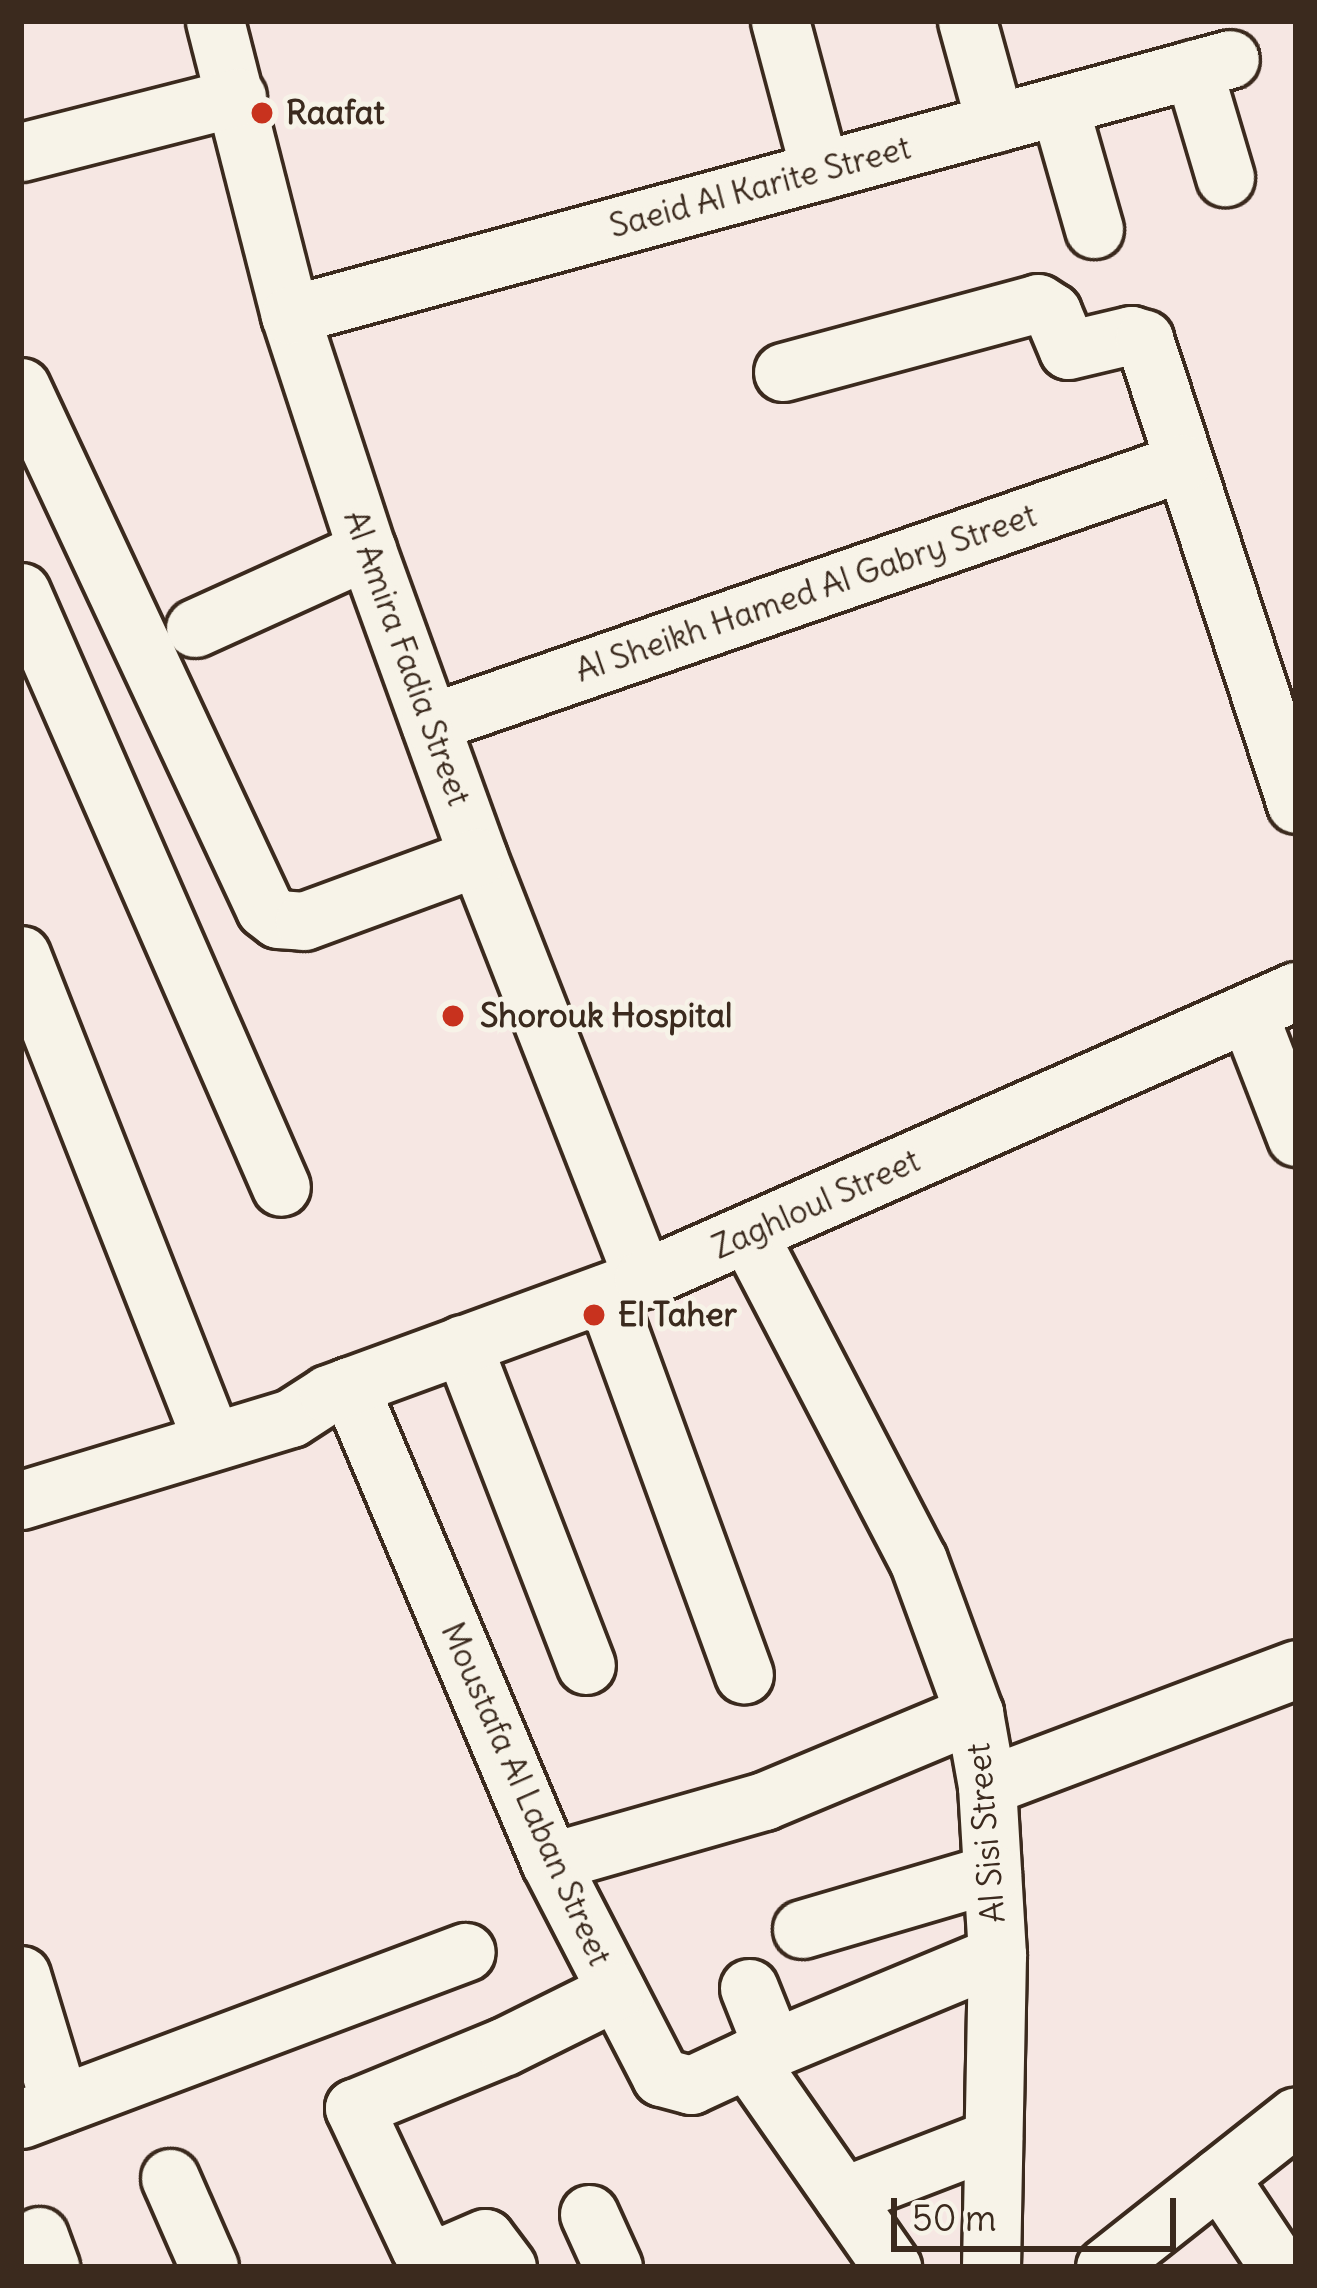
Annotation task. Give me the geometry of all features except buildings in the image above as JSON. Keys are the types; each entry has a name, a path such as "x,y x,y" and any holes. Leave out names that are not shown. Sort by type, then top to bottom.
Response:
{"street":[{"name":"Al Amira Fadia Street","path":"214,21 290,315 367,550 624,1286 744,1674"},
{"path":"780,21 820,171"},
{"path":"967,21 995,123"},
{"name":"Saeid Al Karite Street","path":"290,315 1212,64 1225,141"},
{"path":"21,152 237,97"},
{"path":"1059,106 1094,229"},
{"path":"783,372 1038,303 1052,312 1068,350 1131,335 1144,339 1296,804"},
{"path":"21,387 242,871 265,909 278,919 304,921 478,857"},
{"name":"Al Sheikh Hamed Al Gabry Street","path":"430,723 1181,463"},
{"path":"196,628 367,550"},
{"path":"21,592 281,1187"},
{"path":"21,955 205,1423"},
{"path":"1272,1002 1296,1137"},
{"name":"Zaghloul Street","path":"23,1475 291,1418 338,1390 624,1286 748,1234 1272,1002"},
{"name":"Al Sisi Street","path":"748,1234 919,1560 974,1713 988,1786 997,1955 991,2267"},
{"path":"462,1345 586,1665"},
{"name":"Zaghloul Street","path":"23,1475 300,1395 338,1390"},
{"name":"Moustafa Al Laban Street","path":"338,1390 550,1862 668,2083 691,2085 760,2054"},
{"path":"988,1786 1296,1669"},
{"path":"550,1862 764,1801 974,1713"},
{"path":"802,1929 992,1873"},
{"path":"21,1975 40,2111 466,1952"},
{"path":"760,2054 997,1955"},
{"path":"749,1988 760,2054 885,2265"},
{"path":"507,2267 493,2242 485,2238 442,2256 420,2248 356,2118 357,2103 505,2046 616,1991"},
{"path":"1106,2267 1296,2116"},
{"path":"843,2196 993,2138"},
{"path":"1219,2177 1279,2267"},
{"path":"170,2178 208,2267"},
{"path":"589,2214 613,2267"}],"place":[{"name":"Raafat","path":"262,113"},
{"name":"Shorouk Hospital","path":"453,1016"},
{"name":"El Taher","path":"594,1315"}]}
